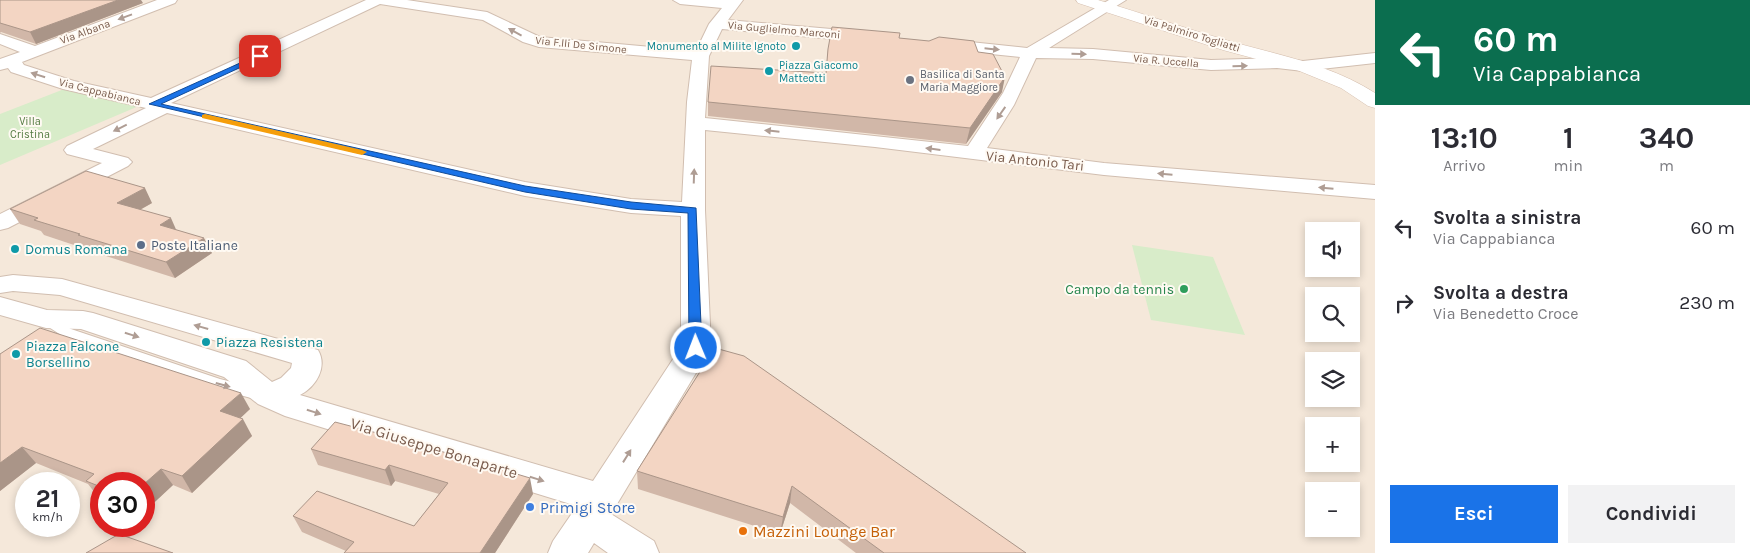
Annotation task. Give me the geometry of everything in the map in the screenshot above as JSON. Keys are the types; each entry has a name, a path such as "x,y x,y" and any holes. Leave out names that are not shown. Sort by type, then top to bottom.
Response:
{"street":[{"name":"Via Albana","path":"7,63 170,0"},
{"path":"0,223 121,162 74,150 158,105 378,0"},
{"name":"Via F.lli De Simone","path":"378,0 488,16 528,39 539,42 702,56"},
{"path":"680,0 733,2"},
{"name":"Via Palmiro Togliatti","path":"1083,0 1112,4 1229,46 1303,66 1348,84 1375,102"},
{"path":"567,553 595,509 710,351 693,210 696,123 702,56 717,24 733,2"},
{"path":"929,43 1030,53 1112,4"},
{"name":"Via Guglielmo Marconi","path":"717,24 880,38"},
{"path":"0,40 34,51"},
{"path":"973,154 1009,102 1030,53"},
{"name":"Via R. Uccella","path":"1030,53 1093,54 1211,65 1277,64 1303,66 1375,58"},
{"name":"Via Cappabianca","path":"7,63 16,68 69,85 525,189 631,206 693,210"},
{"name":"Via Antonio Tari","path":"696,123 1132,171 1375,192"},
{"name":"Via Giuseppe Bonaparte","path":"1,299 34,284 62,287 307,357 306,372 292,386 268,396"},
{"name":"Via Giuseppe Bonaparte","path":"1,299 46,319 83,320 235,369 268,396 296,407 595,509 640,553"}],"shaded area":[{"path":"0,0 1375,0 1375,553 0,553"}],"green space":[{"name":"Villa Cristina","path":"72,86 146,103 0,165 0,114"},
{"name":"Campo da tennis","path":"1132,245 1213,257 1245,335 1151,320"}],"building":[{"path":"0,0 118,0 30,32 0,23"},
{"path":"832,27 900,33 899,38 929,41 939,37 974,41 978,52 993,54 1005,77 970,128 708,102 711,66 826,73"},
{"path":"86,171 145,188 117,203 171,218 160,225 204,238 166,262 78,235 80,234 34,220 38,218 10,209"},
{"path":"40,328 241,393 220,411 243,419 182,476 161,469 155,474 155,472 90,472 22,447 0,463 0,354"},
{"path":"715,348 744,356 1026,553 884,553 792,486 783,517 637,471"},
{"path":"335,422 400,439 530,478 480,553 344,553 354,542 293,516 317,491 414,526 448,483 389,465 385,470 311,449"},
{"path":"114,537 128,537 173,553 86,553"}],"slow traffic":[{"path":"205,117 362,152"}],"place":[{"name":"Monumento al Milite Ignoto","path":"796,46"},
{"name":"Piazza Giacomo Matteotti","path":"769,71"},
{"name":"Basilica di Santa Maria Maggiore","path":"910,80"},
{"name":"Poste Italiane","path":"141,245"},
{"name":"Domus Romana","path":"15,249"},
{"name":"Campo da tennis","path":"1184,289"},
{"name":"Piazza Resistena","path":"206,342"},
{"name":"Piazza Falcone Borsellino","path":"16,354"},
{"name":"Primigi Store","path":"530,507"},
{"name":"Mazzini Lounge Bar","path":"743,531"}],"route":[{"path":"260,56 153,104 525,189 631,206 693,210 696,348"}]}
